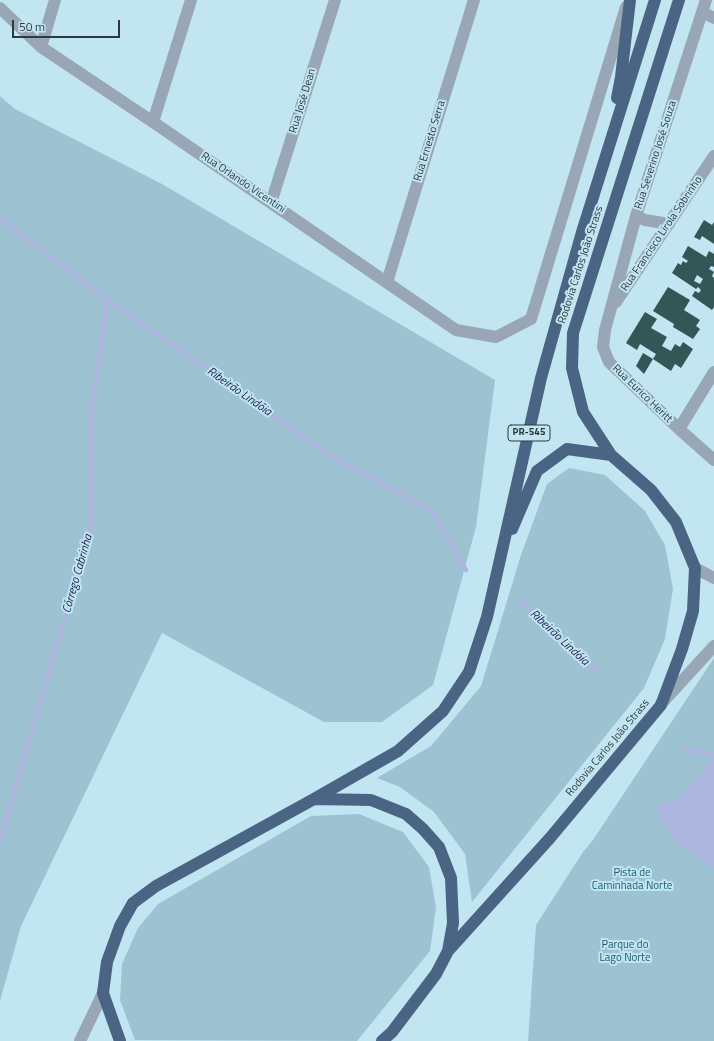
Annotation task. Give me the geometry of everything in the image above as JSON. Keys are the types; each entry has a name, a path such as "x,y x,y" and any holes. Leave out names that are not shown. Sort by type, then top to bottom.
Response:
{"highway":[{"path":"607,151 622,77 629,0"},
{"name":"Rodovia Carlos João Strass","path":"103,993 108,962 120,926 133,903 156,886 398,751 443,711 469,672 487,617 541,378 582,232 655,0"},
{"name":"Rodovia Carlos João Strass","path":"448,951 550,838 661,705 682,649 693,611 694,568 676,522 651,490 612,455 583,412 572,368 573,333 679,0"},
{"path":"500,556 537,471 568,449 612,455"},
{"path":"314,799 371,800 406,814 423,829 439,847 451,878 453,923 448,951 436,974 391,1036 382,1041"},
{"path":"103,993 120,1041"}],"street":[{"path":"41,47 55,0"},
{"path":"153,122 191,0"},
{"name":"Rua José Dean","path":"271,203 335,0"},
{"name":"Rua Ernesto Serra","path":"387,282 474,0"},
{"name":"Rua Orlando Vicentini","path":"0,8 41,47 456,330 496,337 531,318 629,0"},
{"name":"Rua Severino José Souza","path":"610,312 636,216 706,0"},
{"path":"702,12 714,18"},
{"name":"Rua Francisco Lirola Sobrinho","path":"610,312 714,156"},
{"path":"636,216 646,220 669,224"},
{"name":"Rua Eurico Heritt","path":"610,312 605,330 603,347 609,362 679,429 714,460"},
{"path":"679,429 714,372"},
{"path":"694,568 714,578"},
{"path":"661,705 714,646"},
{"path":"80,1041 103,993"}],"green space":[{"path":"0,96 15,109 162,184 495,380 476,527 433,685 382,722 324,722 162,633 21,926 0,1001"},
{"path":"569,468 605,475 645,511 665,545 673,589 665,639 644,688 472,902 465,854 434,812 400,787 377,778 431,746 481,686 521,555 547,484"},
{"name":"Parque do Lago Norte","path":"714,658 714,1041 528,1041 536,925 583,852 593,840"},
{"path":"359,814 403,832 429,867 436,907 430,951 357,1041 135,1040 120,1000 122,964 138,928 158,904 311,816"}],"shaded area":[{"path":"714,750 714,868 679,845 661,821 657,805 678,799 707,769"}],"building":[{"path":"704,220 712,225 714,222 714,244 702,236 700,240 694,237"},
{"path":"688,246 706,257 709,251 714,254 714,267 711,266 709,269 714,272 712,276 714,278 714,307 712,310 692,296 695,291 699,293 701,290 698,287 696,289 672,273 678,263 681,265 683,261 686,263 688,261 682,257","holes":["697,275 703,279 700,284 694,281"]},
{"path":"668,287 690,300 684,310 700,320 696,326 700,329 693,339 673,327 674,324 653,311"},
{"path":"645,312 657,319 651,328 667,337 662,346 671,351 675,344 680,347 683,342 693,349 681,368 675,364 671,371 653,359 656,354 640,344 637,350 626,343"},
{"path":"643,353 653,359 644,374 636,366"}],"waterway":[{"name":"Ribeirão Lindóia","path":"0,219 107,299 331,456 432,511 466,570"},
{"name":"Córrego Cabrinha","path":"0,841 91,528 91,417 107,299"},
{"name":"Ribeirão Lindóia","path":"522,603 597,672"},
{"name":"Ribeirão Lindóia","path":"685,749 714,755"}],"park label":[{"name":"Pista de Caminhada Norte","path":"632,879"}]}
